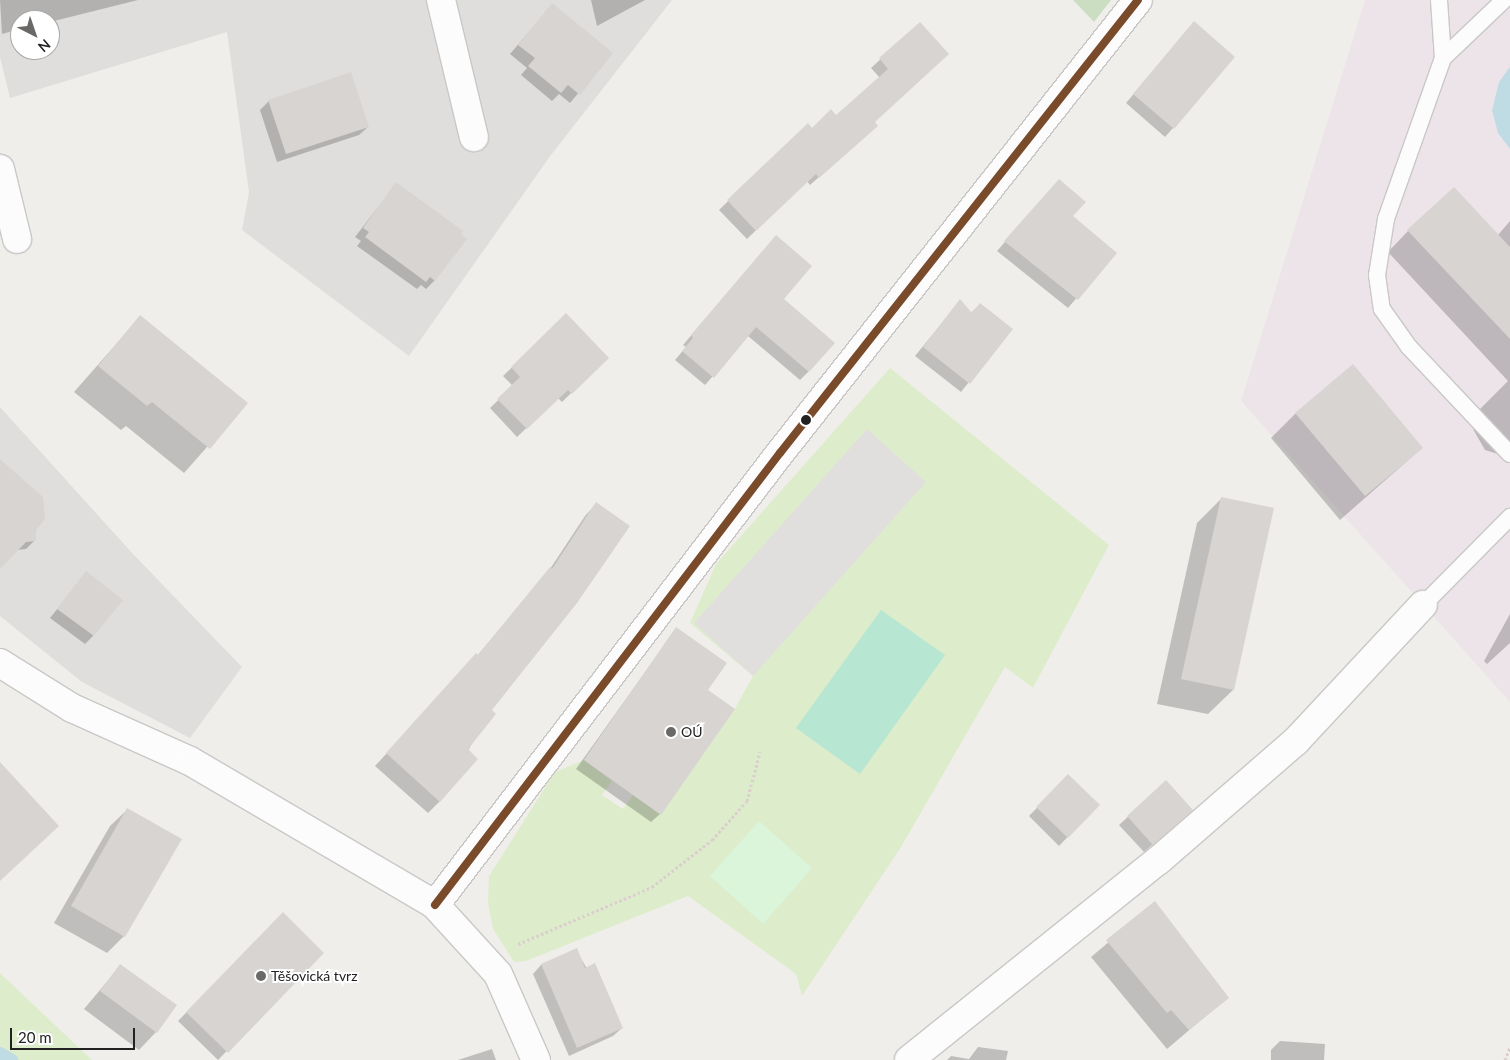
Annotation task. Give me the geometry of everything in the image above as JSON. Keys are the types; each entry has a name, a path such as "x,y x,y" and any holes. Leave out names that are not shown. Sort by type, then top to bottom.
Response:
{"street":[{"path":"441,0 474,137"},
{"path":"435,905 780,453 1138,0"},
{"path":"0,169 17,239"},
{"path":"909,1060 1159,860 1296,741 1423,605"},
{"path":"0,663 72,708 190,761 435,905 485,956 498,974 536,1060"}],"lane":[{"path":"1439,0 1443,58 1386,219 1377,275 1382,309 1409,347 1510,454"},
{"path":"1443,58 1504,0"},
{"path":"1423,605 1510,517"}],"path":[{"path":"485,956 563,927 652,887 712,840 747,801 760,752"},
{"path":"1505,1060 1510,1047"}],"shaded area":[{"path":"0,0 672,0 551,155 409,356 242,230 249,192 227,32 10,98 0,57"},
{"path":"1365,0 1510,0 1510,702 1241,401"},
{"path":"0,407 133,554 242,667 190,738 82,682 0,616"},
{"path":"867,429 926,482 753,676 694,623"}],"green space":[{"path":"1073,0 1111,0 1094,22"},
{"path":"890,368 1109,545 1033,688 1005,667 901,847 802,996 796,974 688,896 526,961 514,962 493,929 488,903 489,876 555,772 584,760 612,781 602,795 623,809 633,795 661,814 733,712 753,676 690,623 716,564"},
{"path":"881,610 945,655 860,774 796,728"},
{"path":"759,821 812,868 763,924 710,876"},
{"path":"0,973 92,1060 0,1060"}],"water":[{"path":"1510,67 1510,149 1498,133 1492,110 1499,82"}],"building":[{"path":"552,3 613,53 580,95 568,85 561,93 528,66 535,58 518,45"},
{"path":"1194,21 1235,57 1174,129 1133,94"},
{"path":"920,22 949,54 875,122 878,126 819,178 816,174 756,231 727,200 808,123 812,128 831,109 836,115 888,69 879,58"},
{"path":"351,72 369,127 286,154 268,100"},
{"path":"1059,179 1086,202 1073,216 1117,253 1078,300 1004,241"},
{"path":"396,182 463,231 461,234 467,239 435,281 430,277 426,282 365,237 369,232 363,228"},
{"path":"1454,187 1510,247 1510,339 1407,230"},
{"path":"776,235 812,266 784,299 835,343 809,372 756,327 714,378 682,351 693,338 691,335"},
{"path":"960,299 972,313 980,303 1013,329 970,384 923,347"},
{"path":"566,313 609,358 572,394 568,390 527,429 497,399 520,377 511,367"},
{"path":"140,315 248,403 210,449 152,402 147,406 98,366"},
{"path":"1353,364 1423,448 1365,496 1295,413"},
{"path":"0,459 43,497 45,519 36,530 36,541 26,542 0,569"},
{"path":"1221,497 1274,508 1234,690 1181,679"},
{"path":"596,502 630,526 577,603 492,710 496,714 468,749 478,759 440,802 386,753 476,653 478,655 550,567 552,569"},
{"path":"86,571 123,600 94,636 57,609"},
{"path":"676,627 727,663 708,690 735,709 661,815 584,760"},
{"path":"0,762 59,826 0,881"},
{"path":"1068,774 1100,805 1068,838 1036,807"},
{"path":"1166,780 1193,810 1153,845 1127,816"},
{"path":"127,808 182,839 125,937 71,906"},
{"path":"1155,901 1229,998 1189,1030 1171,1010 1167,1013 1106,940"},
{"name":"Těšovická tvrz","path":"283,912 324,953 228,1053 186,1012"},
{"path":"577,948 585,968 595,963 623,1028 577,1048 541,964"},
{"path":"120,964 177,1005 157,1033 100,991"}],"waterway":[{"path":"0,1053 12,1060"}],"transit line":[{"path":"435,905 780,453 1138,0"}],"place":[{"name":"OÚ","path":"671,732"},
{"name":"Těšovická tvrz","path":"261,976"}]}
